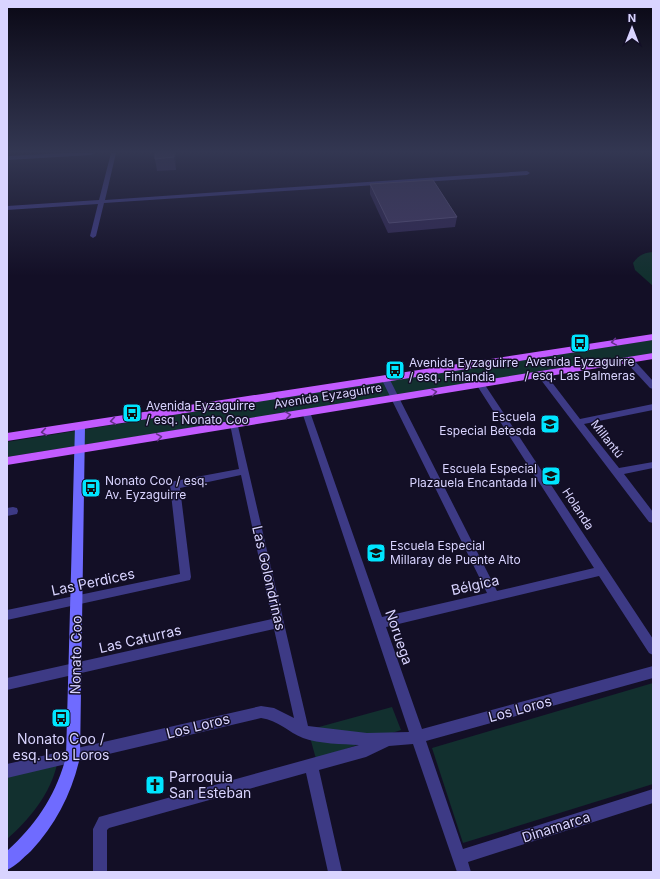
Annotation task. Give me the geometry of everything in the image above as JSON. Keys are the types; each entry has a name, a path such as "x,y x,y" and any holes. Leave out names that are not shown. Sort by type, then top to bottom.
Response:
{"main road":[{"name":"Avenida Eyzaguirre","path":"7,437 653,337"},
{"name":"Avenida Eyzaguirre","path":"7,462 653,356"}],"street":[{"path":"93,236 104,194"},
{"path":"7,208 215,194"},
{"path":"629,360 653,386"},
{"name":"Millantú","path":"542,374 653,519"},
{"path":"385,378 494,596"},
{"name":"Holanda","path":"480,384 653,649"},
{"path":"578,422 653,407"},
{"name":"Noruega","path":"306,412 464,872"},
{"name":"Las Golondrinas","path":"234,424 303,731"},
{"name":"Nonato Coo","path":"7,862 31,838 51,813 64,789 73,757 80,426"},
{"path":"617,472 653,465"},
{"name":"Las Perdices","path":"7,615 186,577 175,485 245,471"},
{"name":"Bélgica","path":"379,623 602,571"},
{"name":"Las Caturras","path":"7,684 279,623"},
{"name":"Los Loros","path":"7,771 73,757 255,712 268,712 281,716 303,731 364,740 386,740 418,737 653,672"},
{"name":"Los Loros","path":"100,872 100,832 102,825 108,821 366,750 386,740"},
{"path":"311,765 335,872"},
{"name":"Dinamarca","path":"459,858 653,796"}],"green space":[{"path":"653,252 653,286 635,270 633,263 642,255"},
{"path":"653,340 653,355 7,457 7,442 413,376"},
{"path":"653,683 653,784 463,843 432,748"},
{"path":"392,707 401,730 316,759 308,730"},
{"path":"57,764 50,785 38,805 31,815 7,839 7,777"}],"building":[{"path":"375,194 442,194 457,217 389,223"}],"place":[{"name":"Avenida Eyzaguirre / esq. Las Palmeras","path":"580,343"},
{"name":"Avenida Eyzaguirre / esq. Finlandia","path":"395,370"},
{"name":"Avenida Eyzaguirre / esq. Nonato Coo","path":"132,413"},
{"name":"Escuela Especial Betesda","path":"550,424"},
{"name":"Escuela Especial Plazauela Encantada II","path":"551,476"},
{"name":"Nonato Coo / esq. Av. Eyzaguirre","path":"91,488"},
{"name":"Escuela Especial Millaray de Puente Alto","path":"376,553"},
{"name":"Nonato Coo / esq. Los Loros","path":"61,718"},
{"name":"Parroquia San Esteban","path":"155,785"}]}
